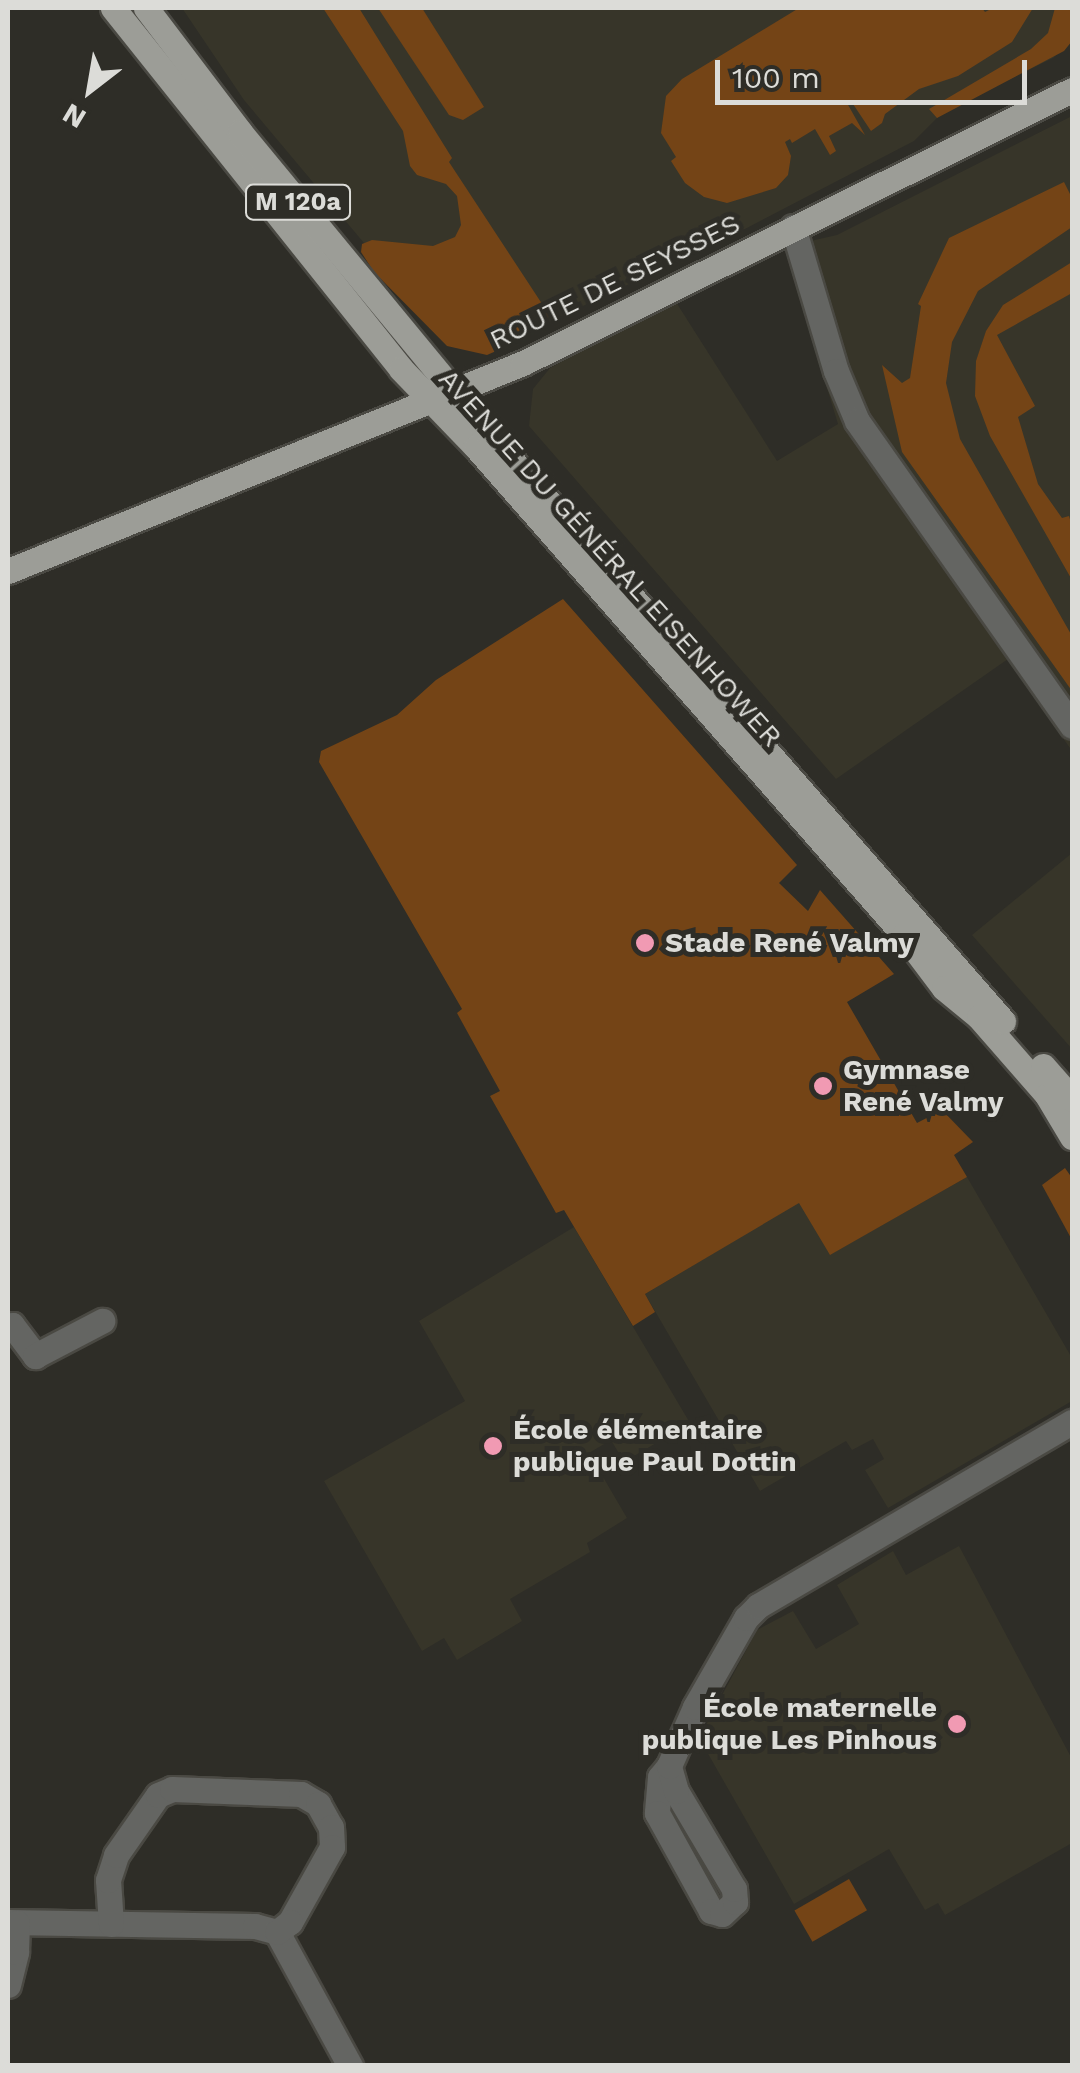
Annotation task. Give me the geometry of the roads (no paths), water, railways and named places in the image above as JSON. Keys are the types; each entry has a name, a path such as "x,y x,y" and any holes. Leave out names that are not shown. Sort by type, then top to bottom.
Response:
{"main road":[{"name":"AVENUE DU GÉNÉRAL EISENHOWER","path":"113,8 381,344 445,397"},
{"name":"AVENUE DU GÉNÉRAL EISENHOWER","path":"146,8 445,397 904,935 944,988 979,1017 1069,1116"},
{"name":"ROUTE DE SEYSSES","path":"8,571 445,397 1066,94"}],"street":[{"path":"1066,94 1072,72"},
{"path":"793,227 836,372 857,421 1072,726"},
{"path":"8,1328 12,1325 35,1356 102,1321"},
{"path":"669,1766 676,1791 734,1889 735,1902 722,1914 711,1911 657,1814 660,1777 732,1640 758,1606 1072,1422"},
{"path":"111,1924 108,1880 116,1855 158,1795 172,1789 301,1794 318,1804 332,1847 298,1908 276,1932"},
{"path":"8,1984 16,1952 12,1922 254,1926 276,1932 350,2066"}],"place":[{"name":"Stade René Valmy","path":"645,943"},
{"name":"Gymnase René Valmy","path":"823,1086"},
{"name":"École élémentaire publique Paul Dottin","path":"493,1446"},
{"name":"École maternelle publique Les Pinhous","path":"957,1724"}]}
